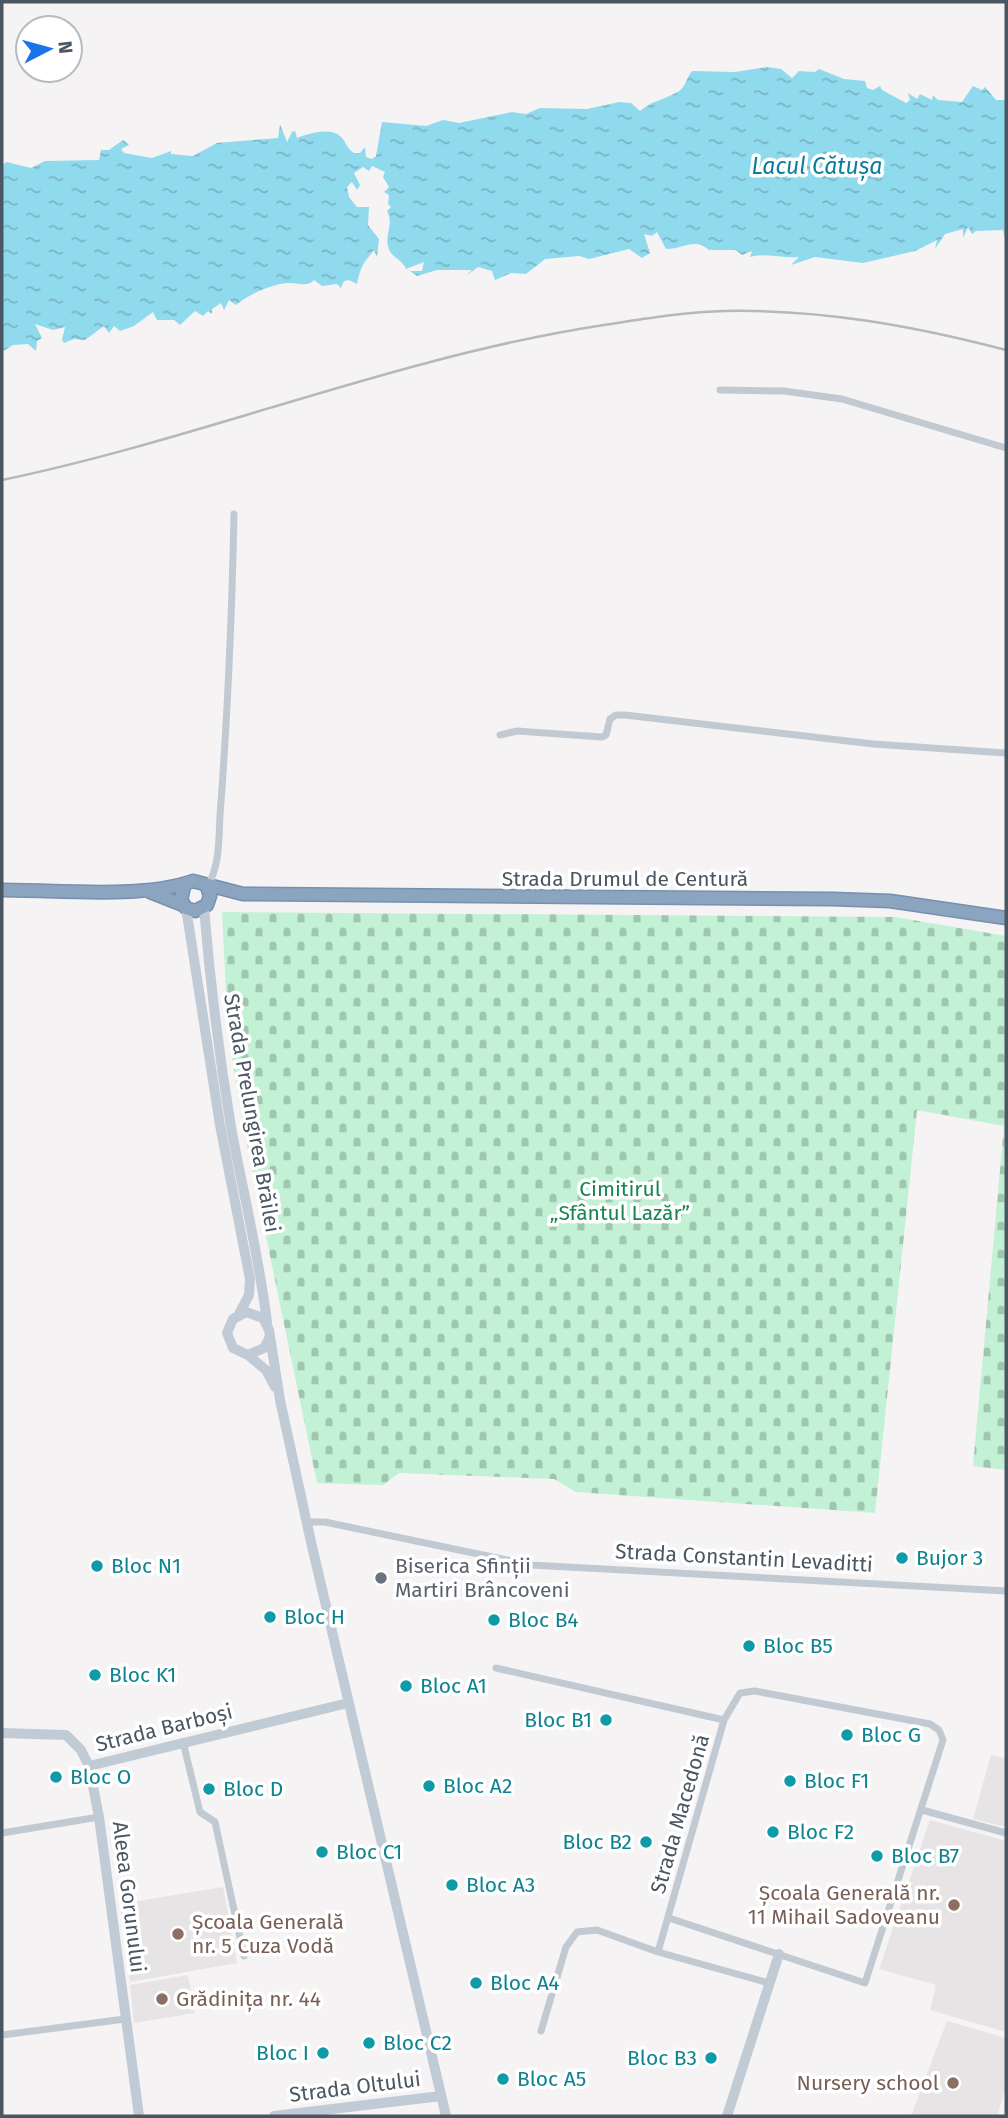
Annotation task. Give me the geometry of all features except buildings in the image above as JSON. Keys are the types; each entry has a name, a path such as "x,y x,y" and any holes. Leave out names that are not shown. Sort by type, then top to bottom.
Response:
{"highway":[{"path":"2,890 146,891 199,882 207,887 243,894"},
{"path":"184,886 180,895 185,906"},
{"path":"206,907 210,896 207,887"},
{"path":"146,891 195,911 243,894"},
{"name":"Strada Drumul de Centură","path":"243,894 844,899 890,901 1006,918"}],"main road":[{"name":"Strada Prelungirea Brăilei","path":"185,906 219,1125 250,1279 249,1295 240,1314"},
{"name":"Strada Prelungirea Brăilei","path":"206,907 214,1018 238,1164 261,1275 267,1323"},
{"path":"280,1400 266,1370 248,1355 237,1352 229,1341 229,1325 240,1314 258,1314 267,1323 306,1522 446,2116"},
{"path":"248,1355 264,1348 270,1337"},
{"name":"Strada Barboși","path":"2,1733 66,1735 81,1750 89,1766 348,1703"},
{"name":"Aleea Gorunului","path":"89,1766 99,1817 139,2116"},
{"path":"727,2116 779,1954"},
{"name":"Strada Oltului","path":"274,2116 441,2096"}],"street":[{"path":"720,390 784,391 842,399 1006,448"},
{"path":"207,887 217,863 231,663 234,514"},
{"path":"500,735 517,731 602,737 606,735 610,719 616,715 625,715 873,744 1006,753"},
{"name":"Strada Constantin Levaditti","path":"306,1522 324,1522 531,1565 1006,1591"},
{"path":"496,1668 724,1720"},
{"name":"Strada Macedonă","path":"658,1952 724,1720 740,1693 755,1691 930,1724 939,1730 943,1741 865,1983 669,1918"},
{"path":"183,1742 200,1812 215,1822 244,1956"},
{"path":"922,1811 1006,1833"},
{"path":"2,1833 99,1817"},
{"path":"541,2031 566,1947 577,1932 597,1930 658,1952 769,1983"},
{"path":"2,2035 125,2019"}],"shaded area":[{"path":"991,1755 1006,1758 1006,1827 973,1819"},
{"name":"Școala Generală nr. 11 Mihail Sadoveanu","path":"930,1820 1006,1841 1006,2032 930,2010 936,1985 879,1969"},
{"name":"Școala Generală nr. 5 Cuza Vodă","path":"223,1887 237,1963 130,1982 120,1904"},
{"name":"Grădinița nr. 44","path":"188,1975 195,2013 134,2023 130,1985"},
{"path":"947,2021 1006,2038 1006,2087 997,2116 911,2116"}],"green space":[{"name":"Cimitirul „Sfântul Lazăr”","path":"222,912 895,917 1006,936 1006,1470 973,1466 1004,1126 917,1110 875,1513 576,1492 554,1479 399,1473 383,1485 317,1483 244,1130 228,1034"}],"water":[{"name":"Lacul Cătușa","path":"767,67 781,69 792,78 799,71 815,72 819,69 844,79 865,81 867,88 873,90 880,86 882,90 906,103 910,100 908,93 917,99 920,94 932,100 933,95 938,100 962,102 973,86 982,90 985,87 996,100 1006,100 1006,243 1003,230 976,231 972,234 968,227 963,238 963,229 945,234 935,249 937,240 915,251 863,263 815,257 791,265 799,257 750,257 752,251 742,255 736,250 709,250 698,244 666,249 657,232 652,236 644,234 650,253 642,258 629,249 589,259 579,256 545,259 526,274 511,273 495,280 492,271 478,267 466,276 472,270 437,270 417,276 410,271 422,271 424,262 406,269 389,250 387,242 390,220 387,211 391,207 388,204 389,195 384,192 389,187 383,177 385,172 372,166 369,171 363,167 354,173 360,185 357,190 352,182 347,187 349,197 357,207 369,207 368,225 379,239 377,257 374,250 362,266 357,284 344,281 341,288 337,284 322,286 314,280 305,284 274,285 236,305 229,300 224,310 221,303 212,309 212,314 208,311 203,316 195,311 180,325 174,320 157,320 153,312 134,326 120,331 114,326 109,333 104,326 85,340 74,339 64,343 62,340 65,327 53,330 35,324 42,338 37,341 36,351 28,344 13,345 2,352 2,165 7,162 31,168 45,161 99,160 101,150 109,150 123,140 129,145 121,149 124,153 152,158 171,151 171,154 193,156 217,143 278,138 280,124 287,142 295,131 297,138 318,132 335,133 354,153 360,153 365,147 366,157 372,159 376,156 382,122 426,126 443,120 459,123 512,112 526,114 540,108 587,109 619,102 631,103 640,111 679,91 692,71 735,72"}],"railway":[{"path":"2,480 77,463 452,356 528,339 664,316 725,311 832,316 902,327 1006,350"}],"place":[{"name":"Bujor 3","path":"902,1558"},
{"name":"Bloc N1","path":"97,1566"},
{"name":"Biserica Sfinții Martiri Brâncoveni","path":"381,1578"},
{"name":"Bloc H","path":"270,1617"},
{"name":"Bloc B4","path":"494,1620"},
{"name":"Bloc B5","path":"749,1646"},
{"name":"Bloc K1","path":"95,1675"},
{"name":"Bloc A1","path":"406,1686"},
{"name":"Bloc B1","path":"606,1720"},
{"name":"Bloc G","path":"847,1735"},
{"name":"Bloc O","path":"56,1777"},
{"name":"Bloc F1","path":"790,1781"},
{"name":"Bloc A2","path":"429,1786"},
{"name":"Bloc D","path":"209,1789"},
{"name":"Bloc F2","path":"773,1832"},
{"name":"Bloc B2","path":"646,1842"},
{"name":"Bloc C1","path":"322,1852"},
{"name":"Bloc B7","path":"877,1856"},
{"name":"Bloc A3","path":"452,1885"},
{"name":"Școala Generală nr. 11 Mihail Sadoveanu","path":"954,1905"},
{"name":"Școala Generală nr. 5 Cuza Vodă","path":"178,1934"},
{"name":"Bloc A4","path":"476,1983"},
{"name":"Grădinița nr. 44","path":"162,1999"},
{"name":"Bloc C2","path":"369,2043"},
{"name":"Bloc I","path":"323,2053"},
{"name":"Bloc B3","path":"711,2058"},
{"name":"Bloc A5","path":"503,2079"},
{"name":"Nursery school","path":"953,2083"}]}
